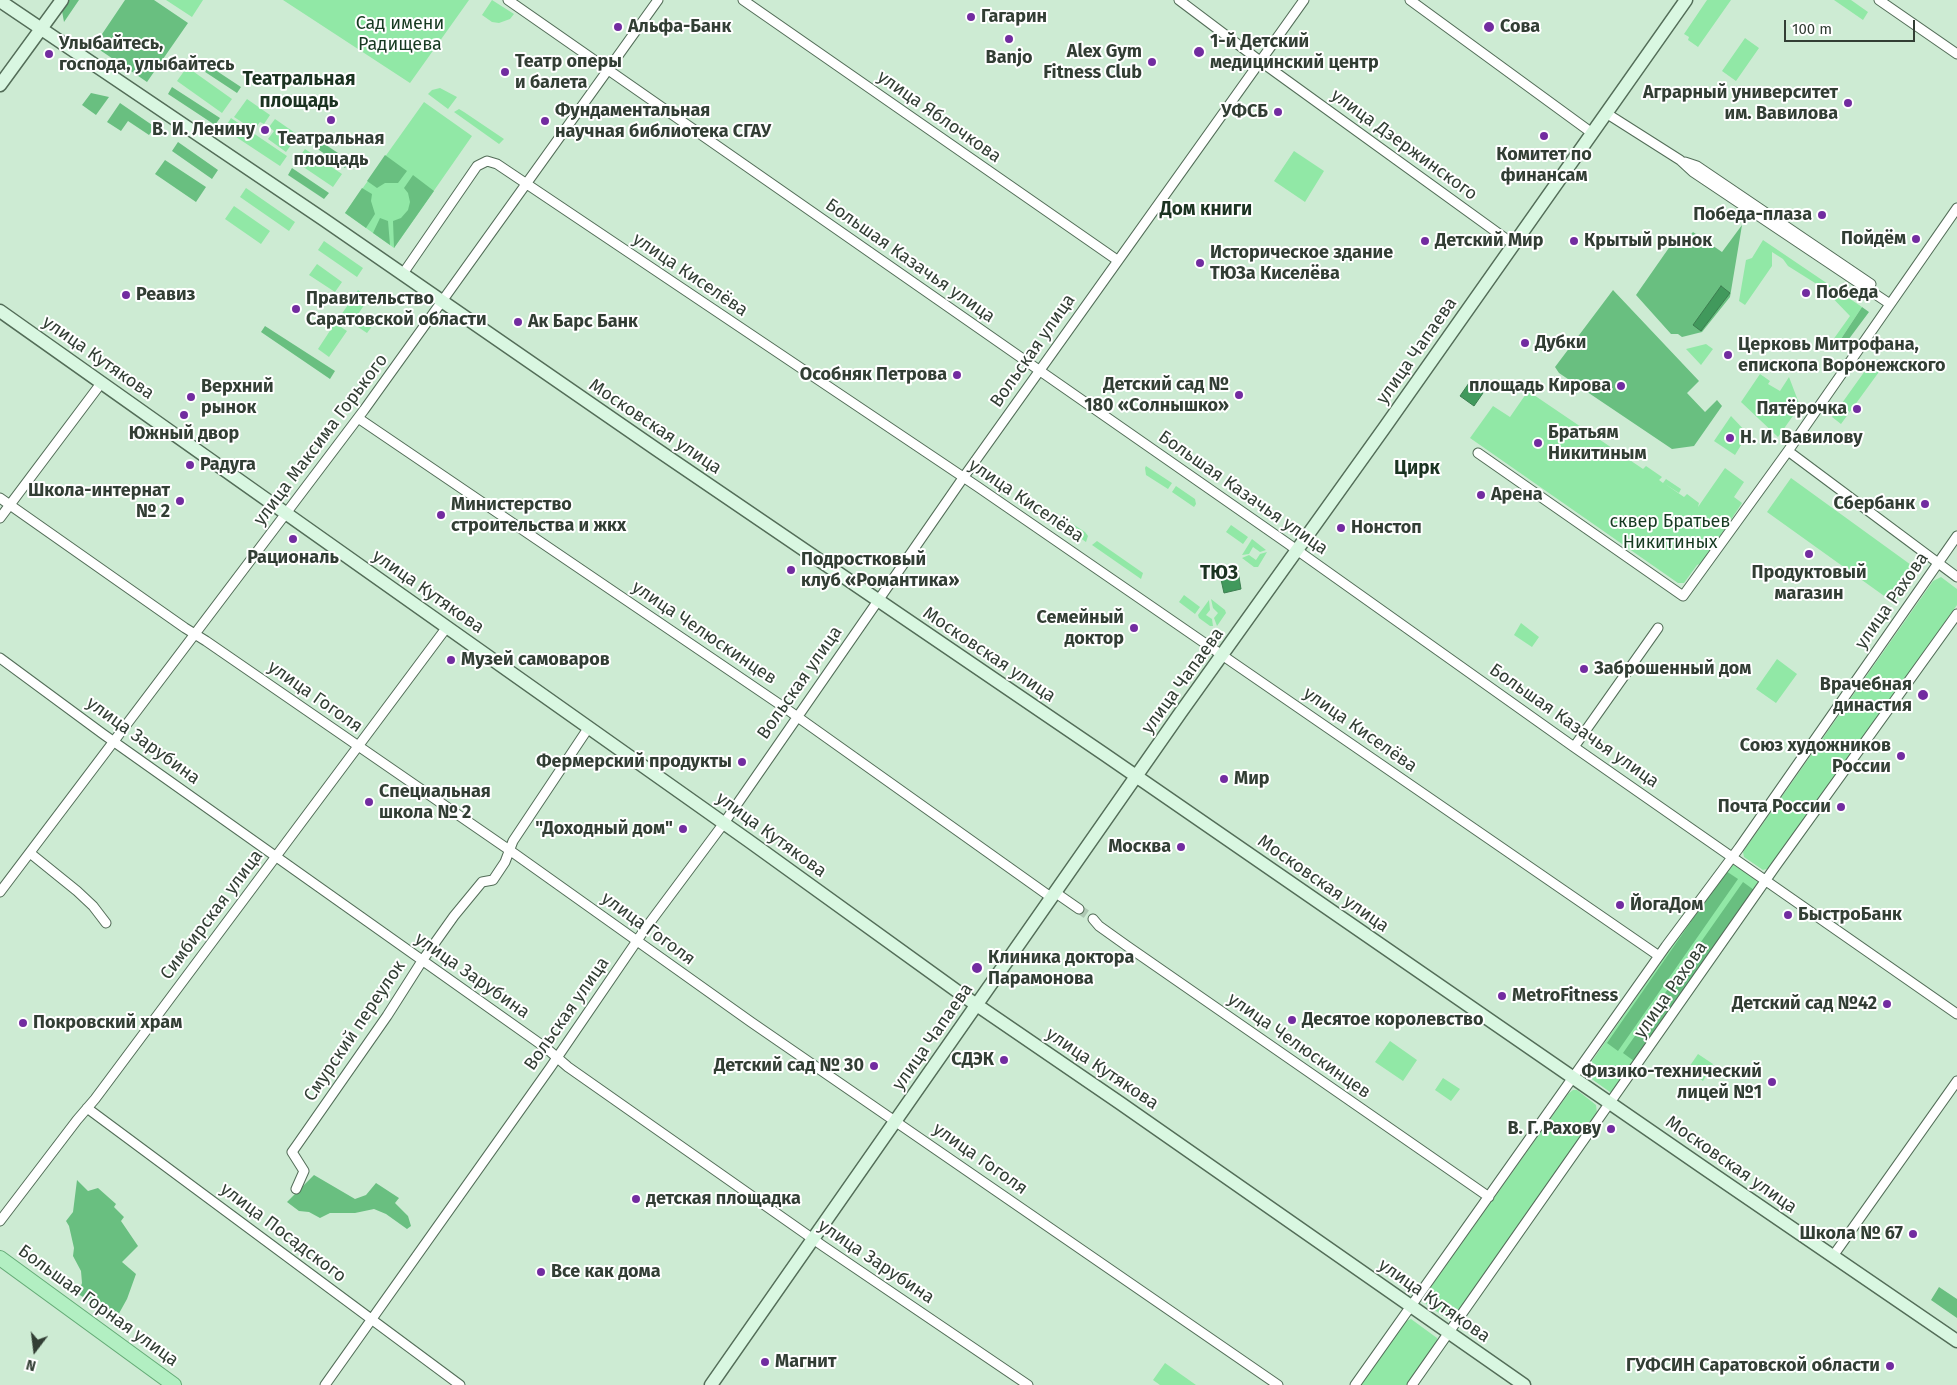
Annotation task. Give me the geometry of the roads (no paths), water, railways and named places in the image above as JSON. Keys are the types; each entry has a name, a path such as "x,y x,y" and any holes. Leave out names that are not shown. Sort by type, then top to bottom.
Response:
{"main road":[{"name":"Большая Горная улица","path":"0,1258 174,1385"}],"street":[{"path":"0,85 62,0"},
{"name":"Большая Казачья улица","path":"508,0 1298,550 1574,747 1957,1014"},
{"name":"улица Максима Горького","path":"0,892 358,418 658,0"},
{"name":"улица Яблочкова","path":"743,0 1117,260"},
{"name":"улица Дзержинского","path":"1179,0 1513,244"},
{"name":"Вольская улица","path":"324,1385 724,822 877,600 1117,260 1304,0"},
{"path":"1410,0 1592,133"},
{"name":"улица Чапаева","path":"711,1385 976,1005 1686,0"},
{"path":"1879,0 1957,54"},
{"name":"Московская улица","path":"0,1 180,121 1957,1340"},
{"path":"1606,113 1680,160 1697,166 1892,302"},
{"name":"улица Киселёва","path":"402,274 477,166 487,161 497,164 963,478 1659,956"},
{"path":"1478,454 1683,596 1788,451 1957,208"},
{"name":"улица Кутякова","path":"0,310 724,822 976,1005 1120,1102 1524,1385"},
{"path":"0,518 102,382"},
{"name":"улица Челюскинцев","path":"358,418 797,716 1054,895 1079,909"},
{"path":"1788,451 1957,577"},
{"name":"улица Гоголя","path":"0,498 508,850 751,1022 1278,1385"},
{"name":"улица Рахова","path":"1574,1078 1957,536"},
{"name":"улица Рахова","path":"1412,1385 1767,880 1957,614"},
{"name":"Симбирская улица","path":"0,1221 87,1108 446,627"},
{"path":"1574,747 1658,628"},
{"name":"улица Зарубина","path":"0,658 557,1058 813,1238 1028,1385"},
{"name":"Смурский переулок","path":"296,1189 304,1170 292,1152 387,1016 422,961 482,882 493,880 505,862 508,850 589,727"},
{"path":"30,853 64,879 93,906 106,923"},
{"name":"улица Челюскинцев","path":"1093,919 1099,926 1143,958 1489,1197"},
{"path":"1355,1385 1574,1078"},
{"path":"1833,1256 1957,1081"},
{"name":"улица Посадского","path":"87,1108 460,1385"}],"tunnel":[{"path":"1079,909 1093,919"}],"place":[{"name":"Гагарин","path":"971,17"},
{"name":"Альфа-Банк","path":"618,27"},
{"name":"Сова","path":"1489,27"},
{"name":"Banjo","path":"1009,39"},
{"name":"1-й Детский медицинский центр","path":"1199,52"},
{"name":"Улыбайтесь, господа, улыбайтесь","path":"49,54"},
{"name":"Alex Gym Fitness Club","path":"1152,62"},
{"name":"Театр оперы и балета","path":"505,72"},
{"name":"Аграрный университет им. Вавилова","path":"1848,103"},
{"name":"УФСБ","path":"1278,112"},
{"name":"Театральная площадь","path":"331,120"},
{"name":"Фундаментальная научная библиотека СГАУ","path":"545,121"},
{"name":"В. И. Ленину","path":"265,130"},
{"name":"Комитет по финансам","path":"1544,136"},
{"name":"Победа-плаза","path":"1822,215"},
{"name":"Пойдём","path":"1916,239"},
{"name":"Детский Мир","path":"1425,241"},
{"name":"Крытый рынок","path":"1574,241"},
{"name":"Историческое здание ТЮЗа Киселёва","path":"1200,263"},
{"name":"Победа","path":"1806,293"},
{"name":"Реавиз","path":"126,295"},
{"name":"Правительство Саратовской области","path":"296,309"},
{"name":"Ак Барс Банк","path":"518,322"},
{"name":"Дубки","path":"1525,343"},
{"name":"Церковь Митрофана, епископа Воронежского","path":"1728,355"},
{"name":"Особняк Петрова","path":"957,375"},
{"name":"площадь Кирова","path":"1621,386"},
{"name":"Детский сад № 180 «Солнышко»","path":"1239,395"},
{"name":"Верхний рынок","path":"191,397"},
{"name":"Пятёрочка","path":"1857,409"},
{"name":"Южный двор","path":"184,415"},
{"name":"Н. И. Вавилову","path":"1730,438"},
{"name":"Братьям Никитиным","path":"1538,443"},
{"name":"Радуга","path":"190,465"},
{"name":"Арена","path":"1481,495"},
{"name":"Школа-интернат № 2","path":"180,501"},
{"name":"Сбербанк","path":"1925,504"},
{"name":"Министерство строительства и жкх","path":"441,515"},
{"name":"Нонстоп","path":"1341,528"},
{"name":"Рациональ","path":"293,539"},
{"name":"Продуктовый магазин","path":"1809,554"},
{"name":"Подростковый клуб «Романтика»","path":"791,570"},
{"name":"Семейный доктор","path":"1134,628"},
{"name":"Музей самоваров","path":"451,660"},
{"name":"Заброшенный дом","path":"1584,669"},
{"name":"Врачебная династия","path":"1923,695"},
{"name":"Союз художников России","path":"1901,756"},
{"name":"Фермерский продукты","path":"742,762"},
{"name":"Мир","path":"1224,779"},
{"name":"Специальная школа № 2","path":"369,802"},
{"name":"Почта России","path":"1841,807"},
{"name":"\"Доходный дом\"","path":"683,829"},
{"name":"Москва","path":"1181,847"},
{"name":"ЙогаДом","path":"1620,905"},
{"name":"БыстроБанк","path":"1788,915"},
{"name":"Клиника доктора Парамонова","path":"977,968"},
{"name":"MetroFitness","path":"1502,996"},
{"name":"Детский сад №42","path":"1887,1004"},
{"name":"Десятое королевство","path":"1292,1020"},
{"name":"Покровский храм","path":"23,1023"},
{"name":"СДЭК","path":"1004,1060"},
{"name":"Детский сад № 30","path":"874,1066"},
{"name":"Физико-технический лицей №1","path":"1772,1082"},
{"name":"В. Г. Рахову","path":"1611,1129"},
{"name":"детская площадка","path":"636,1199"},
{"name":"Школа № 67","path":"1913,1234"},
{"name":"Все как дома","path":"541,1272"},
{"name":"Магнит","path":"765,1362"},
{"name":"ГУФСИН Саратовской области","path":"1890,1366"}],"district":[{"name":"Театральная площадь","path":"299,91"},
{"name":"Дом книги","path":"1206,210"},
{"name":"Цирк","path":"1417,469"},
{"name":"ТЮЗ","path":"1219,574"}],"park label":[{"name":"Сад имени Радищева","path":"400,34"},
{"name":"сквер Братьев Никитиных","path":"1670,532"}]}
